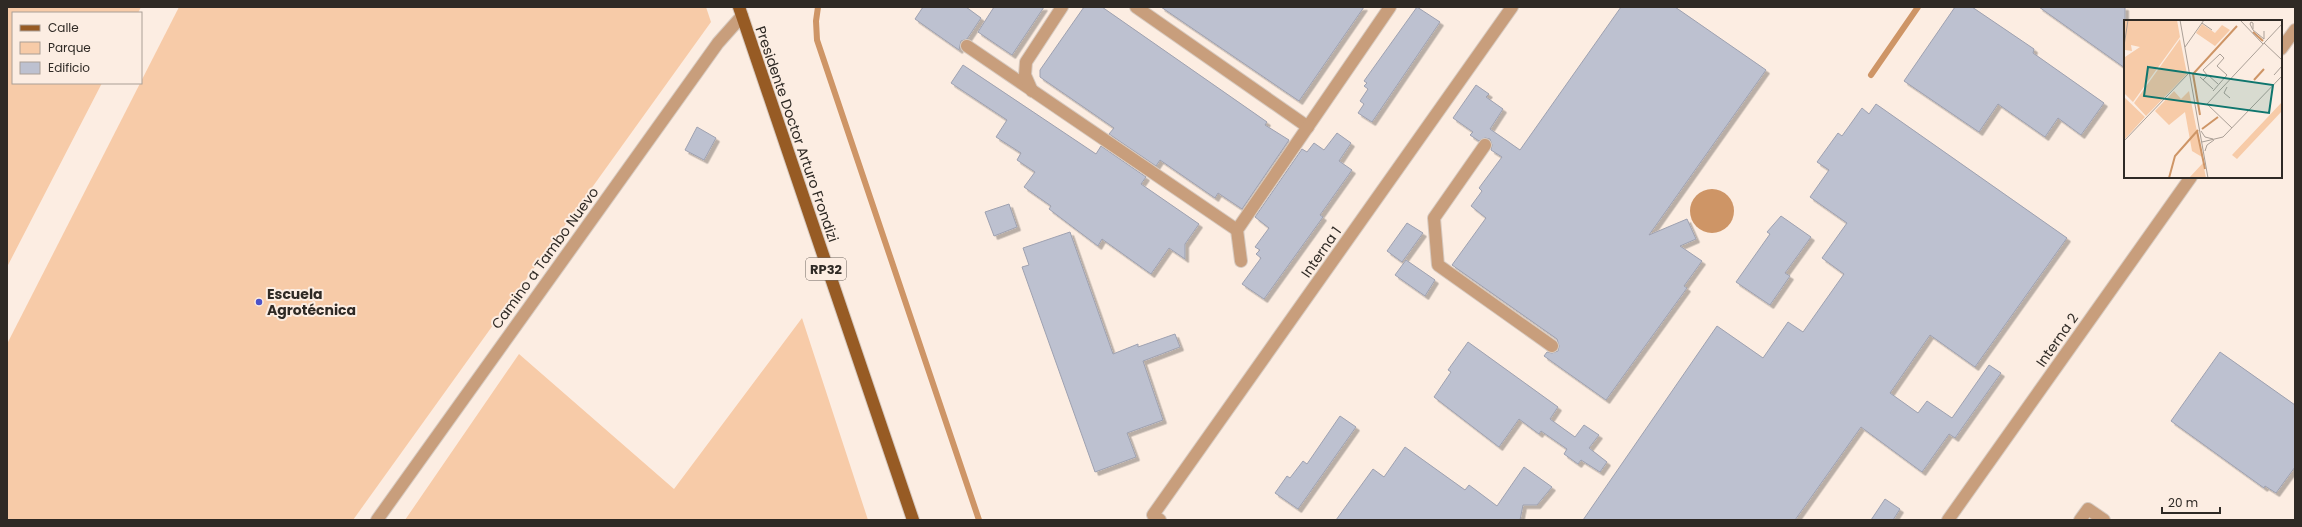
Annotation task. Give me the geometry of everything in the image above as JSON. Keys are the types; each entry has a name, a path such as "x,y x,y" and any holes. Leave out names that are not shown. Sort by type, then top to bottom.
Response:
{"main road":[{"name":"Presidente Doctor Arturo Frondizi","path":"740,12 913,520"}],"street":[{"path":"1032,91 1025,75 1026,62 1062,7"},
{"path":"1136,7 1308,127"},
{"path":"1241,261 1237,230 1390,7"},
{"name":"Interna 1","path":"1157,517 1512,7"},
{"name":"Camino a Tambo Nuevo","path":"376,520 740,12"},
{"path":"2282,48 2295,30"},
{"path":"967,46 1237,230"},
{"path":"1485,146 1434,218 1438,265 1552,346"},
{"name":"Interna 2","path":"1948,520 2190,178"},
{"path":"2080,520 2088,509 2104,520"}],"green space":[{"path":"7,7 141,7 138,12 12,12 12,84 101,84 7,267"},
{"name":"Escuela Agrotécnica","path":"179,7 706,7 711,22 353,520 7,520 7,344 140,84 142,84 142,79"},
{"path":"802,318 868,520 405,520 519,354 674,489"}],"shaded area":[{"path":"1708,189 1716,189 1721,190 1728,195 1733,202 1733,220 1728,227 1721,232 1708,233 1700,230 1693,223 1690,215 1690,207 1693,199 1700,192"}],"building":[{"path":"923,7 966,7 981,18 967,39 961,41 959,50 915,19"},
{"path":"994,7 1044,7 1012,55 978,32"},
{"path":"1084,7 1102,7 1267,122 1265,125 1289,140 1242,209 1218,193 1215,198 1160,160 1156,166 1109,134 1114,128 1040,77 1040,70"},
{"path":"1161,7 1364,7 1299,101"},
{"path":"1417,7 1440,22 1372,122 1358,113 1364,104 1360,101 1368,89 1364,86 1367,83 1364,81"},
{"path":"1621,7 1675,7 1766,70 1649,235 1687,219 1696,239 1680,246 1702,261 1684,286 1687,288 1606,400 1544,356 1547,352 1552,353 1558,351 1559,346 1557,339 1452,265 1486,218 1471,206 1482,191 1479,188 1502,157 1491,150 1492,145 1490,139 1485,138 1479,141 1470,135 1473,132 1453,118 1476,85 1489,94 1486,97 1503,109 1490,129 1520,150"},
{"path":"1955,7 1972,7 2034,49 2033,53 2104,103 2081,135 2058,118 2045,137 1998,104 1979,132 1904,81"},
{"path":"2039,7 2125,7 2124,67"},
{"path":"963,65 1096,154 1101,146 1146,177 1141,184 1199,224 1185,244 1185,259 1169,248 1151,274 1102,239 1098,246 1049,209 1051,206 1024,187 1035,172 1017,160 1021,153 996,137 1007,120 951,83"},
{"path":"1876,104 2067,238 1975,367 1930,335 1890,393 1918,413 1927,401 1952,418 1989,365 2001,373 1955,438 1949,434 1922,472 1861,427 1795,520 1583,520 1717,326 1763,358 1788,322 1803,332 1844,274 1822,258 1847,223 1810,197 1829,170 1817,162 1838,133 1842,136 1862,108 1869,114"},
{"path":"697,127 716,138 704,160 685,150"},
{"path":"1337,133 1351,143 1339,161 1352,170 1320,215 1323,217 1264,299 1242,284 1261,258 1256,254 1260,250 1255,247 1269,228 1255,217 1302,149 1307,152 1314,143 1324,150"},
{"path":"1009,204 1017,227 994,236 985,212"},
{"path":"1781,216 1811,237 1785,273 1790,276 1770,305 1736,282 1770,234 1767,232"},
{"path":"1407,223 1423,233 1402,262 1387,251"},
{"path":"1070,232 1113,354 1138,344 1138,347 1175,334 1180,347 1143,361 1163,420 1127,433 1136,457 1095,472 1022,267 1029,265 1023,248"},
{"path":"1406,260 1435,280 1425,296 1395,275"},
{"path":"1468,342 1558,407 1550,419 1575,437 1584,425 1599,435 1589,448 1607,462 1600,472 1581,460 1578,464 1564,454 1567,449 1541,431 1539,434 1519,419 1499,447 1434,397 1451,372 1448,370"},
{"path":"2220,352 2295,405 2295,467 2276,493 2265,486 2264,488 2171,421"},
{"path":"1340,416 1356,427 1298,509 1275,493 1287,476 1290,478 1303,461 1307,464"},
{"path":"1405,447 1465,490 1469,485 1497,506 1524,467 1552,487 1537,505 1523,505 1520,520 1336,520 1373,469 1384,477"},
{"path":"1885,499 1900,509 1893,520 1871,520"}],"waterway":[{"path":"818,7 816,21 817,40 979,520"},
{"path":"1871,75 1918,7"}],"place":[{"name":"Escuela Agrotécnica","path":"259,302"}]}
